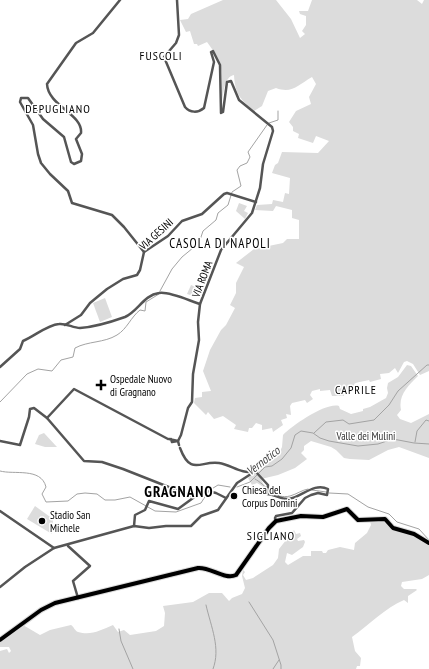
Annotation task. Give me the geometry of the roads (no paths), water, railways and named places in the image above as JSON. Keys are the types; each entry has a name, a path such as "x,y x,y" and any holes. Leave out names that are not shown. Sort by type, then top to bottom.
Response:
{"main road":[{"path":"0,640 44,608 78,598 198,568 209,569 227,576 236,575 276,521 301,516 323,517 347,509 358,520 384,519 393,528 414,534 429,543"}],"street":[{"path":"120,0 93,33 76,44 47,84 48,91 57,104 76,119 82,131 76,139 82,154 82,159 78,164 74,164 70,161 64,138 43,119 28,98 20,100 20,104 33,125 41,163 68,191 72,203 112,215 124,227 144,252"},
{"name":"VIA ROMA","path":"177,0 178,39 164,57 185,107 188,110 197,112 204,108 214,62 211,52 213,51 220,65 221,113 223,112 227,82 231,81 238,100 272,127 273,131 263,164 256,202 251,215 221,250 200,304 198,322 199,340 194,363 192,403 188,408 178,441"},
{"name":"VIA GESINI","path":"82,313 90,303 107,288 123,279 137,275 144,252 168,236 182,221 202,214 227,193 256,202"},
{"path":"0,367 20,349 23,341 54,325 64,324 81,328 101,324 126,316 139,307 145,299 162,292 200,304"},
{"path":"64,324 82,313"},
{"path":"64,324 82,313"},
{"path":"47,417 74,389 172,442 178,441 186,460 194,464 203,465 219,463 249,473 255,472 262,477 268,487 268,494 286,499 321,487 326,487 329,492 326,495 318,492 308,496 292,513 278,515 275,518 276,521"},
{"path":"0,441 20,444 29,417 29,410 34,408 47,417 84,461 102,462 194,497"},
{"path":"0,587 22,569 54,548 134,526 149,528 191,526 201,516 218,510 235,486 249,473"},
{"path":"134,526 135,515 147,507 148,502 178,509 204,490 226,498"},
{"path":"0,511 54,548"},
{"path":"67,545 90,566 73,581 78,598"}],"waterway":[{"path":"269,123 278,120 278,111"},
{"path":"160,291 172,269 182,257 199,243 203,231 216,220 218,213 228,205 232,192 241,186 237,170 240,166 247,163 250,157 248,152 267,125"},
{"path":"0,402 27,374 38,369 52,371 61,360 73,357 75,348 85,344 112,338 117,335 124,330 140,310 145,311 146,302 159,294"},
{"path":"314,433 326,422 343,420 349,424 374,420 389,405 398,391 427,365 429,365"},
{"path":"415,442 417,431 426,420 429,421"},
{"name":"Vernotico","path":"237,487 250,482 265,467 272,466 282,459 291,448 295,435 301,431 313,433 320,438 329,441 358,446 378,444 393,439 429,444"},
{"name":"Vernotico","path":"0,471 33,474 39,477 46,487 42,494 46,502 68,501 77,494 85,493 97,494 105,500 130,497 155,511 176,512 201,503 208,492"},
{"path":"255,479 275,494 285,497 308,489"},
{"name":"Vernotico","path":"210,490 218,485 230,487"},
{"path":"312,490 326,492"},
{"path":"329,493 348,494 368,507 389,514 397,522 419,529 429,540"},
{"path":"249,602 273,640 281,669"},
{"path":"206,605 216,645 213,669"},
{"path":"119,629 121,641 133,669"},
{"path":"273,669 279,660"}],"place":[{"name":"Ospedale Nuovo di Gragnano","path":"101,385"},
{"name":"Chiesa del Corpus Domini","path":"234,496"},
{"name":"Stadio San Michele","path":"42,521"}],"district":[{"name":"FUSCOLI","path":"161,56"},
{"name":"DEPUGLIANO","path":"58,109"},
{"name":"CASOLA DI NAPOLI","path":"220,243"},
{"name":"CAPRILE","path":"356,390"},
{"name":"GRAGNANO","path":"179,492"},
{"name":"SIGLIANO","path":"271,536"}],"park label":[{"name":"Valle dei Mulini","path":"366,436"}]}
